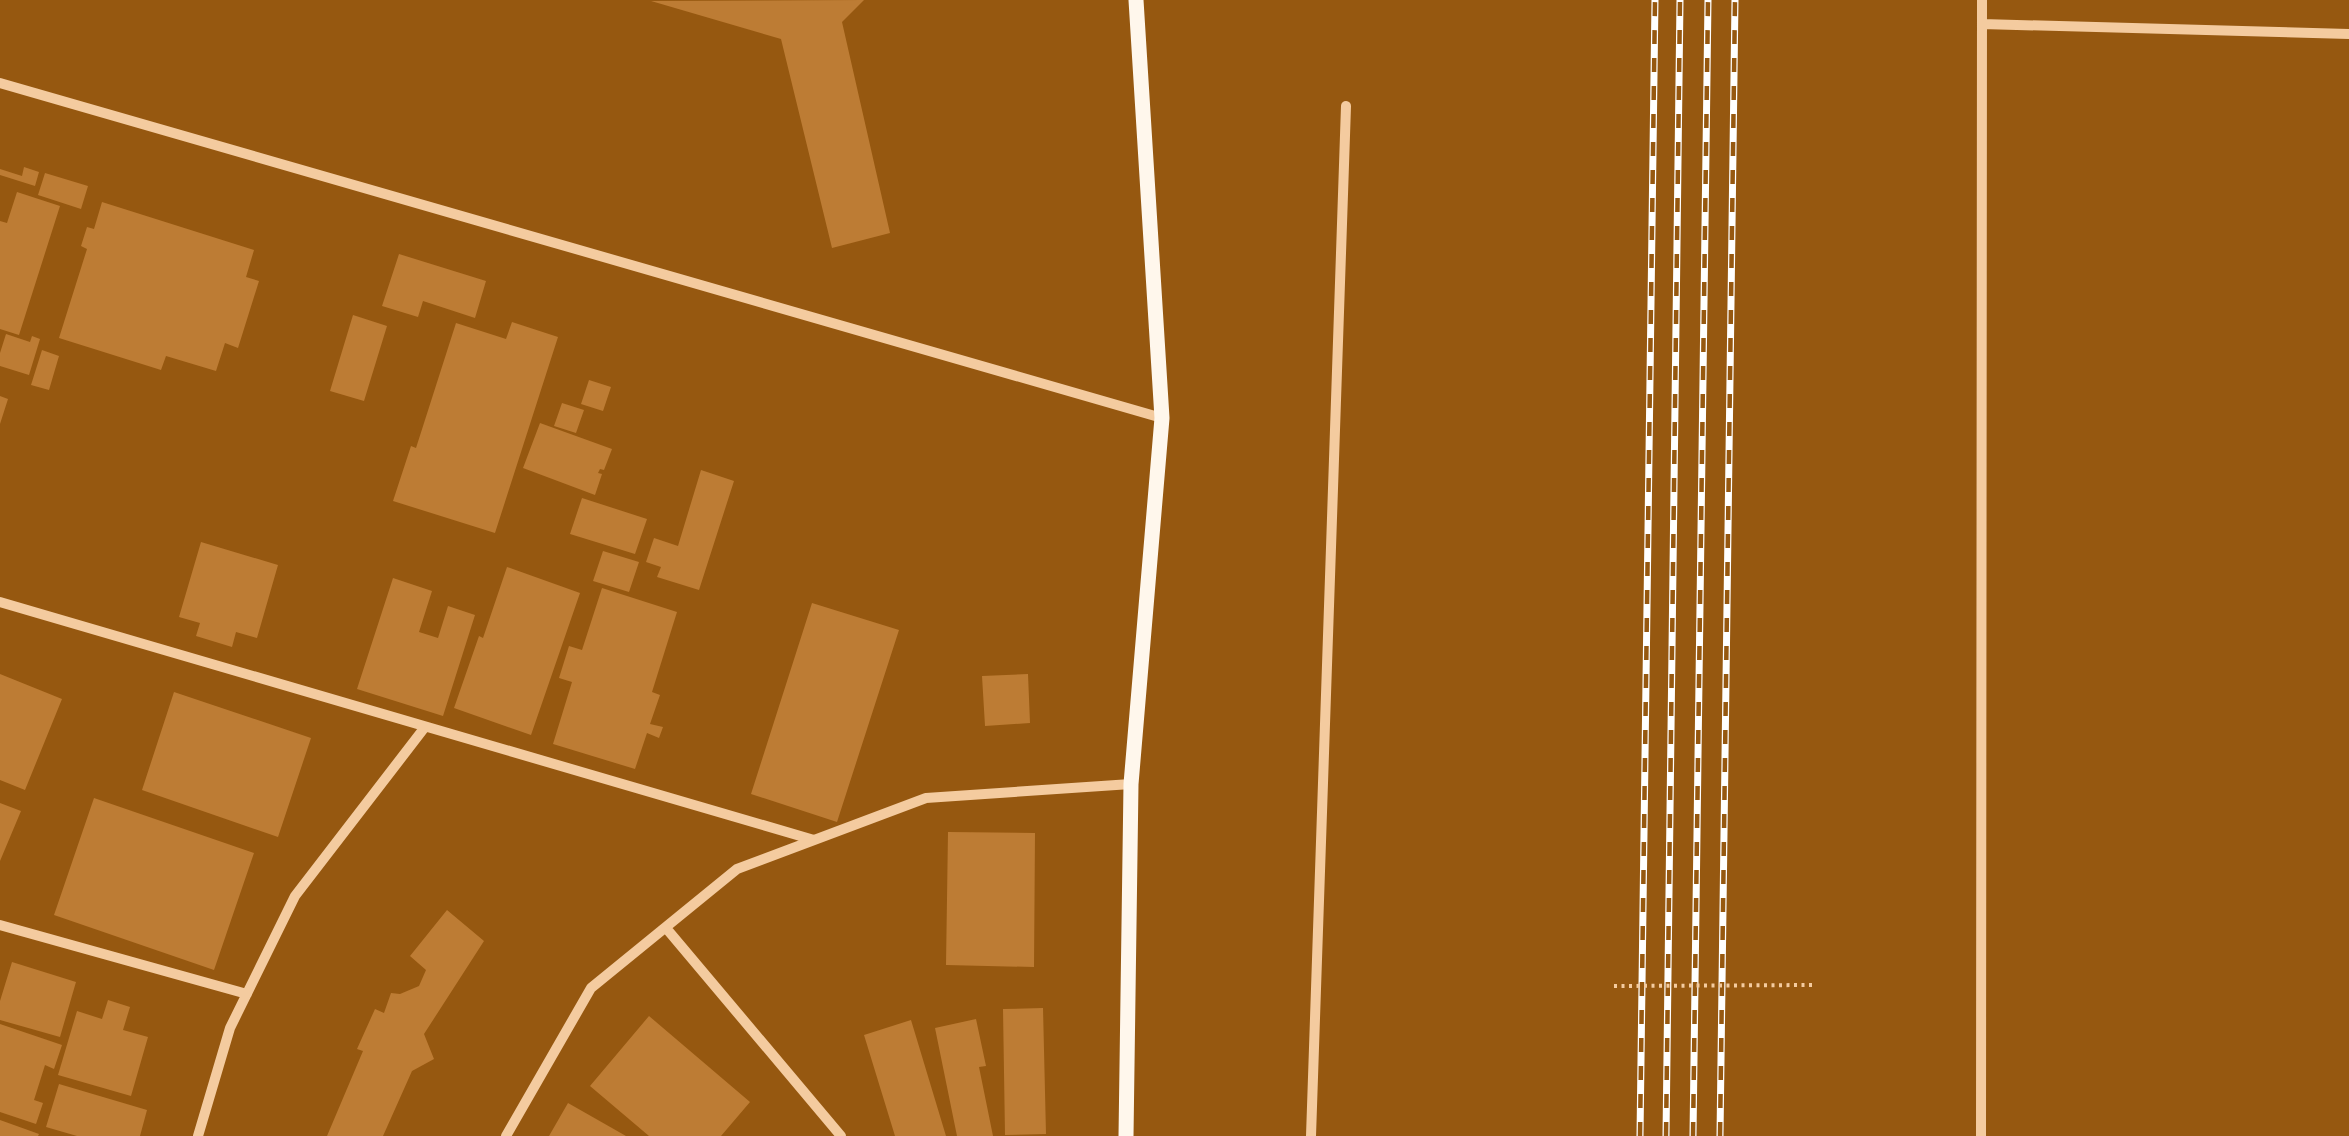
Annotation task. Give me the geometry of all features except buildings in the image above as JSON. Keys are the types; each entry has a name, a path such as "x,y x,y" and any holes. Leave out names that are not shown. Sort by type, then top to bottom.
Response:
{"main road":[{"path":"1126,1136 1131,784 1162,418 1136,0"}],"street":[{"path":"1981,1136 1982,0"},
{"path":"1982,24 2349,34"},
{"path":"0,83 1162,418"},
{"path":"1311,1136 1346,106"},
{"path":"0,602 814,840"},
{"path":"198,1136 230,1028 295,896 426,727"},
{"path":"506,1136 591,988 737,869 926,798 1131,784"},
{"path":"0,925 247,994"},
{"path":"666,928 841,1136"}],"path":[{"path":"1614,986 1812,985"}],"railway":[{"path":"1640,1136 1655,0"},
{"path":"1666,1136 1680,0"},
{"path":"1693,1136 1708,0"},
{"path":"1720,1136 1735,0"}]}
